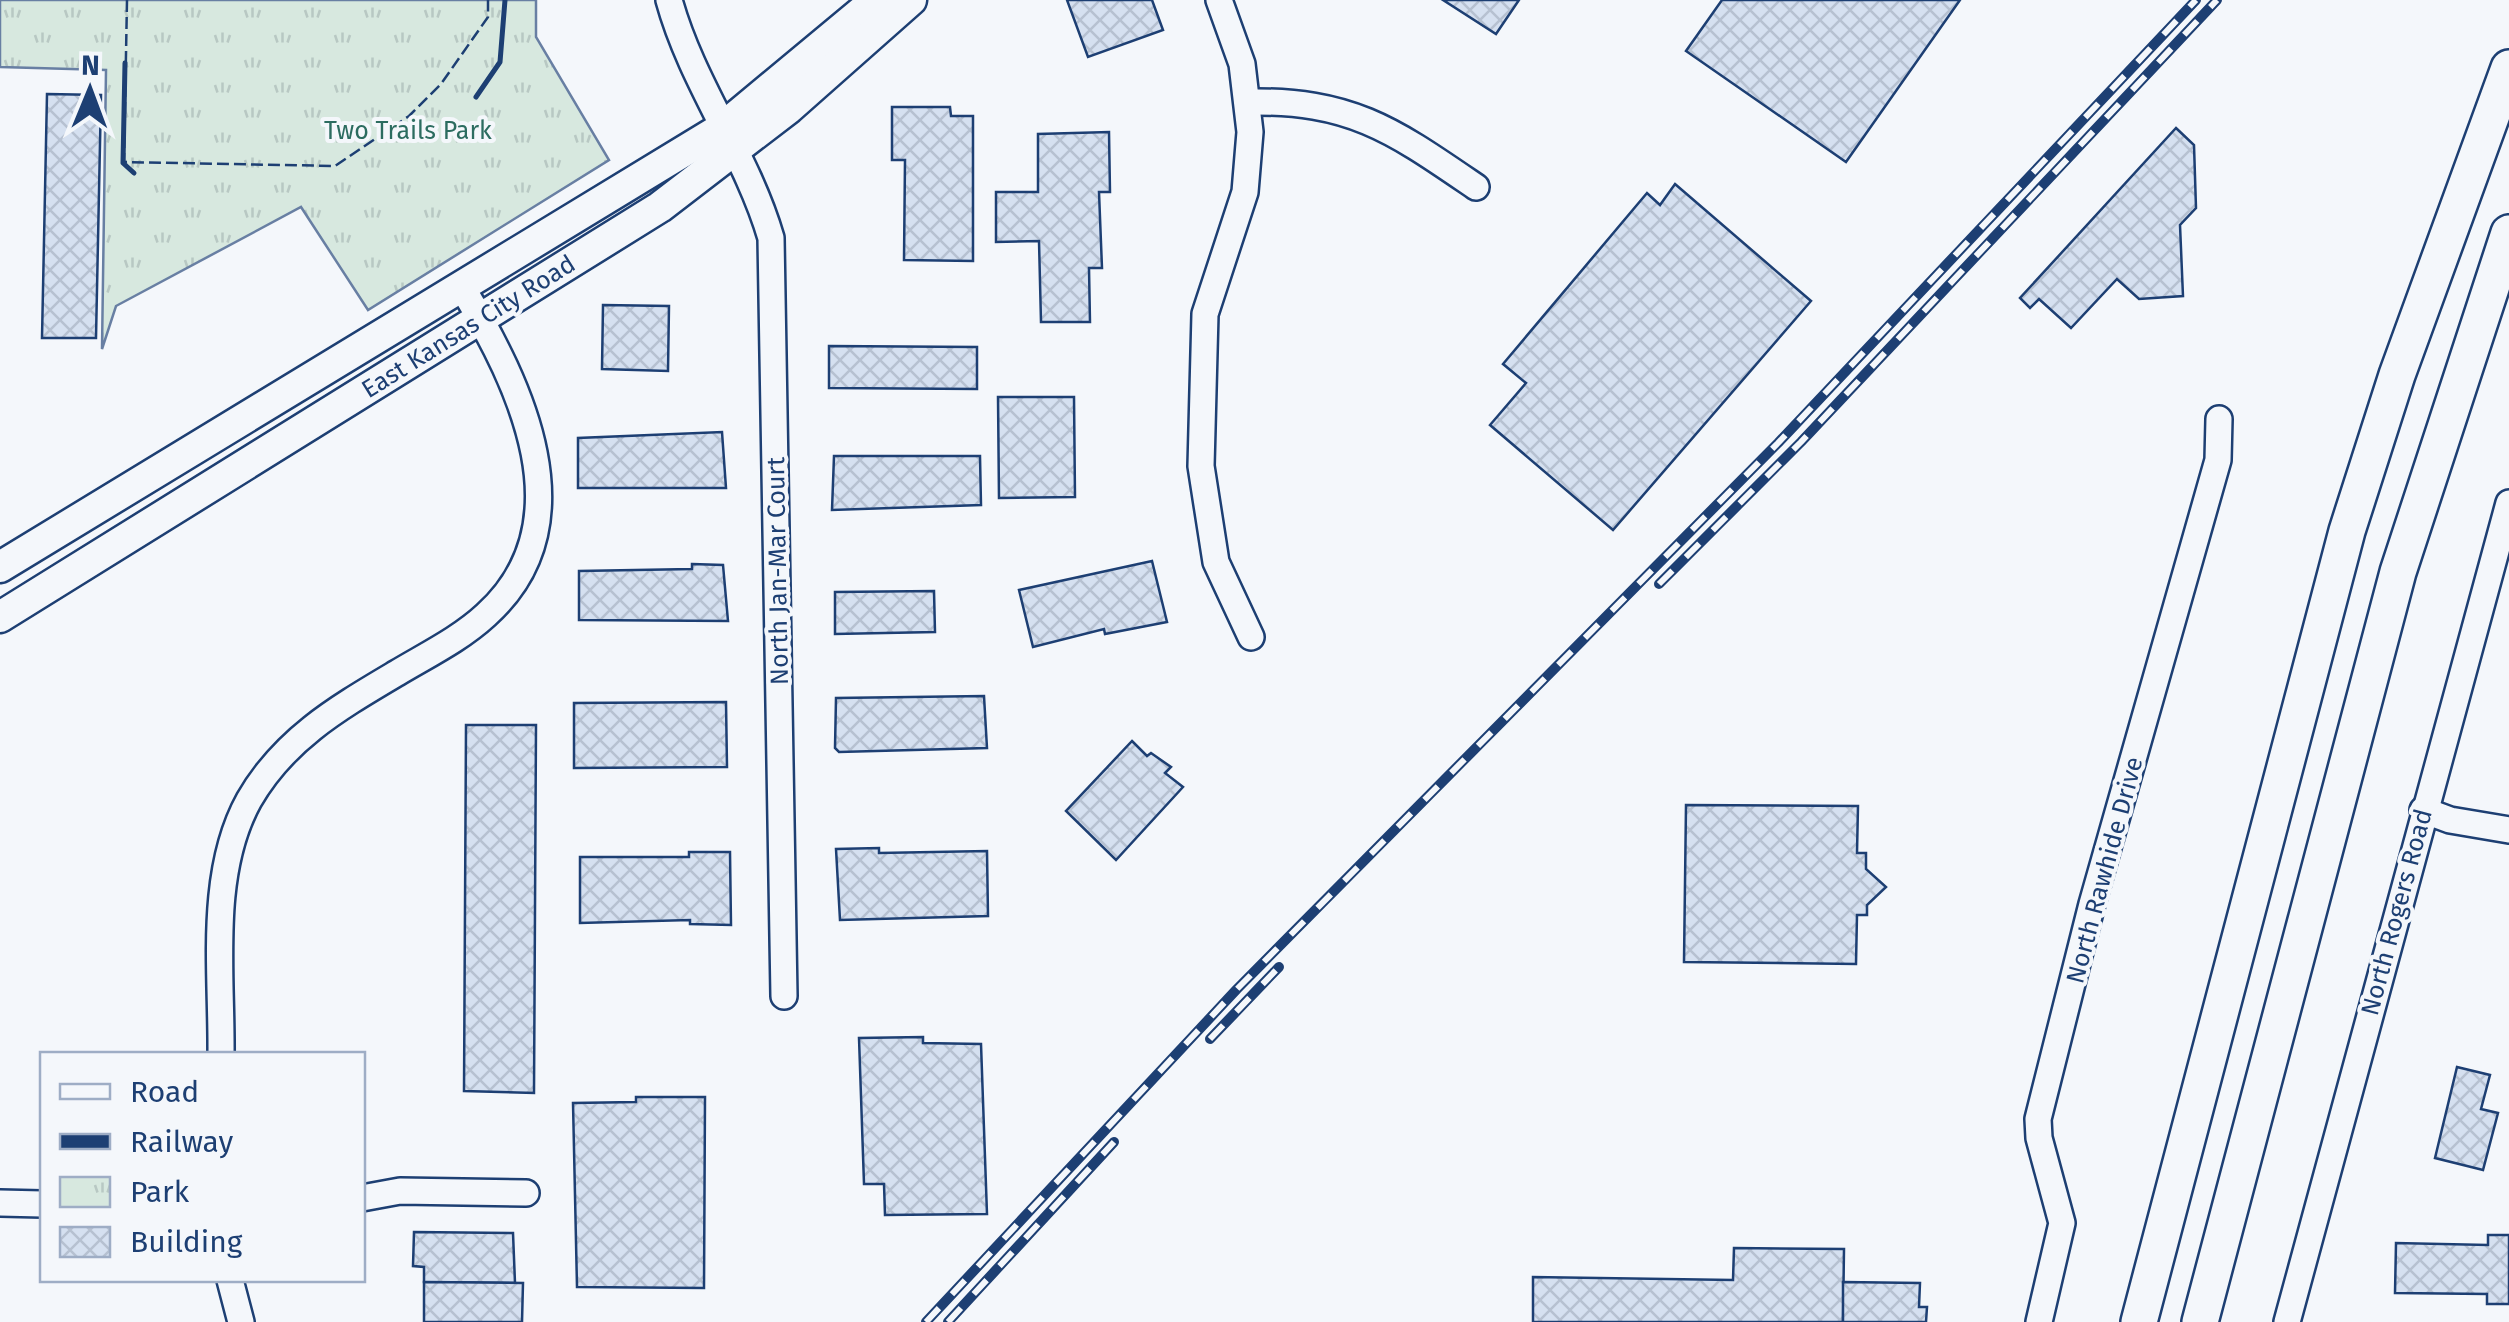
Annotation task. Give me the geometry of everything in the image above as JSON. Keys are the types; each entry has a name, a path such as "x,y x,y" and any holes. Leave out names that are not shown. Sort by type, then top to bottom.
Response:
{"highway":[{"path":"2139,1322 2347,530 2416,319 2509,68"},
{"path":"2200,1322 2398,572 2509,233"}],"main road":[{"name":"East Kansas City Road","path":"0,617 660,207 876,0"},
{"name":"East Kansas City Road","path":"0,568 463,289 728,141 911,0"}],"street":[{"name":"North Jan-Mar Court","path":"670,0 728,141 763,209 771,238 784,996"},
{"path":"1219,0 1242,64 1248,102 1245,192 1206,314 1201,466 1216,562 1251,637"},
{"path":"1248,102 1313,103 1343,110 1400,136 1476,187"},
{"path":"221,1052 224,878 234,834 252,796 280,756 317,722 488,614 525,560 538,494 533,436 516,385 463,289"},
{"name":"North Rawhide Drive","path":"2039,1322 2062,1223 2039,1138 2038,1120 2092,904 2218,460 2219,419"},
{"name":"North Rogers Road","path":"2287,1322 2509,503"},
{"path":"2423,810 2450,820 2509,830"},
{"path":"365,1197 400,1191 526,1193"},
{"path":"0,1204 40,1204"},
{"path":"231,1282 241,1322"}],"green space":[{"name":"Two Trails Park","path":"0,0 536,0 536,37 609,160 368,310 301,207 116,306 102,349 106,70 0,67"}],"building":[{"path":"1067,0 1152,0 1163,30 1088,57"},
{"path":"1443,0 1519,0 1496,34"},
{"path":"1722,0 1960,0 1846,162 1686,51"},
{"path":"47,94 101,95 96,338 42,338"},
{"path":"892,107 950,107 951,116 973,116 973,261 904,260 905,160 892,160"},
{"path":"2176,128 2194,145 2196,208 2180,225 2183,296 2139,299 2117,279 2071,328 2039,299 2030,308 2020,298"},
{"path":"1109,132 1110,192 1099,192 1102,268 1089,268 1090,322 1041,322 1039,241 996,242 996,192 1038,192 1038,134"},
{"path":"1675,184 1811,301 1613,530 1490,425 1526,383 1503,364 1647,193 1660,205"},
{"path":"603,305 669,306 668,371 602,369"},
{"path":"829,346 977,347 977,389 829,388"},
{"path":"998,397 1074,397 1075,497 999,498"},
{"path":"722,432 726,488 578,488 578,438"},
{"path":"834,456 980,456 981,505 832,510"},
{"path":"1152,561 1167,622 1105,634 1104,629 1033,647 1019,590"},
{"path":"692,564 723,565 728,621 579,620 579,571 692,569"},
{"path":"934,591 935,632 835,634 835,592"},
{"path":"984,696 987,748 839,752 835,748 836,698"},
{"path":"726,702 727,767 574,768 574,703"},
{"path":"466,725 536,725 534,1093 464,1091"},
{"path":"1132,741 1147,756 1151,753 1171,767 1165,773 1183,787 1116,860 1066,811"},
{"path":"1686,805 1858,806 1857,853 1866,853 1866,869 1886,887 1867,905 1867,915 1857,915 1856,964 1684,962"},
{"path":"879,848 879,853 987,851 988,916 840,920 836,849"},
{"path":"689,852 730,852 731,925 690,924 690,920 580,923 580,857 689,857"},
{"path":"923,1037 923,1043 981,1044 987,1214 885,1215 884,1184 864,1184 859,1038"},
{"path":"2457,1067 2490,1075 2481,1109 2498,1113 2483,1170 2435,1158"},
{"path":"636,1097 705,1097 704,1288 577,1287 573,1103 636,1102"},
{"path":"414,1232 513,1233 515,1283 424,1282 424,1267 413,1266"},
{"path":"2488,1235 2509,1235 2509,1304 2487,1304 2487,1294 2395,1293 2396,1243 2488,1245"},
{"path":"1734,1248 1844,1249 1843,1322 1533,1322 1533,1277 1733,1280"},
{"path":"424,1282 523,1283 522,1322 424,1322"},
{"path":"1843,1282 1920,1283 1919,1307 1927,1307 1926,1322 1843,1322"}],"railway":[{"path":"926,1322 1237,989 1778,443 2196,0"},
{"path":"1659,584 1801,442 2217,0"},
{"path":"1210,1039 1279,967"},
{"path":"948,1322 1114,1142"}],"fence":[{"path":"127,0 124,162 335,166 409,116 441,84 488,17 488,0"}],"wall":[{"path":"476,97 500,62 505,0"},
{"path":"125,63 123,163 134,173"}]}
